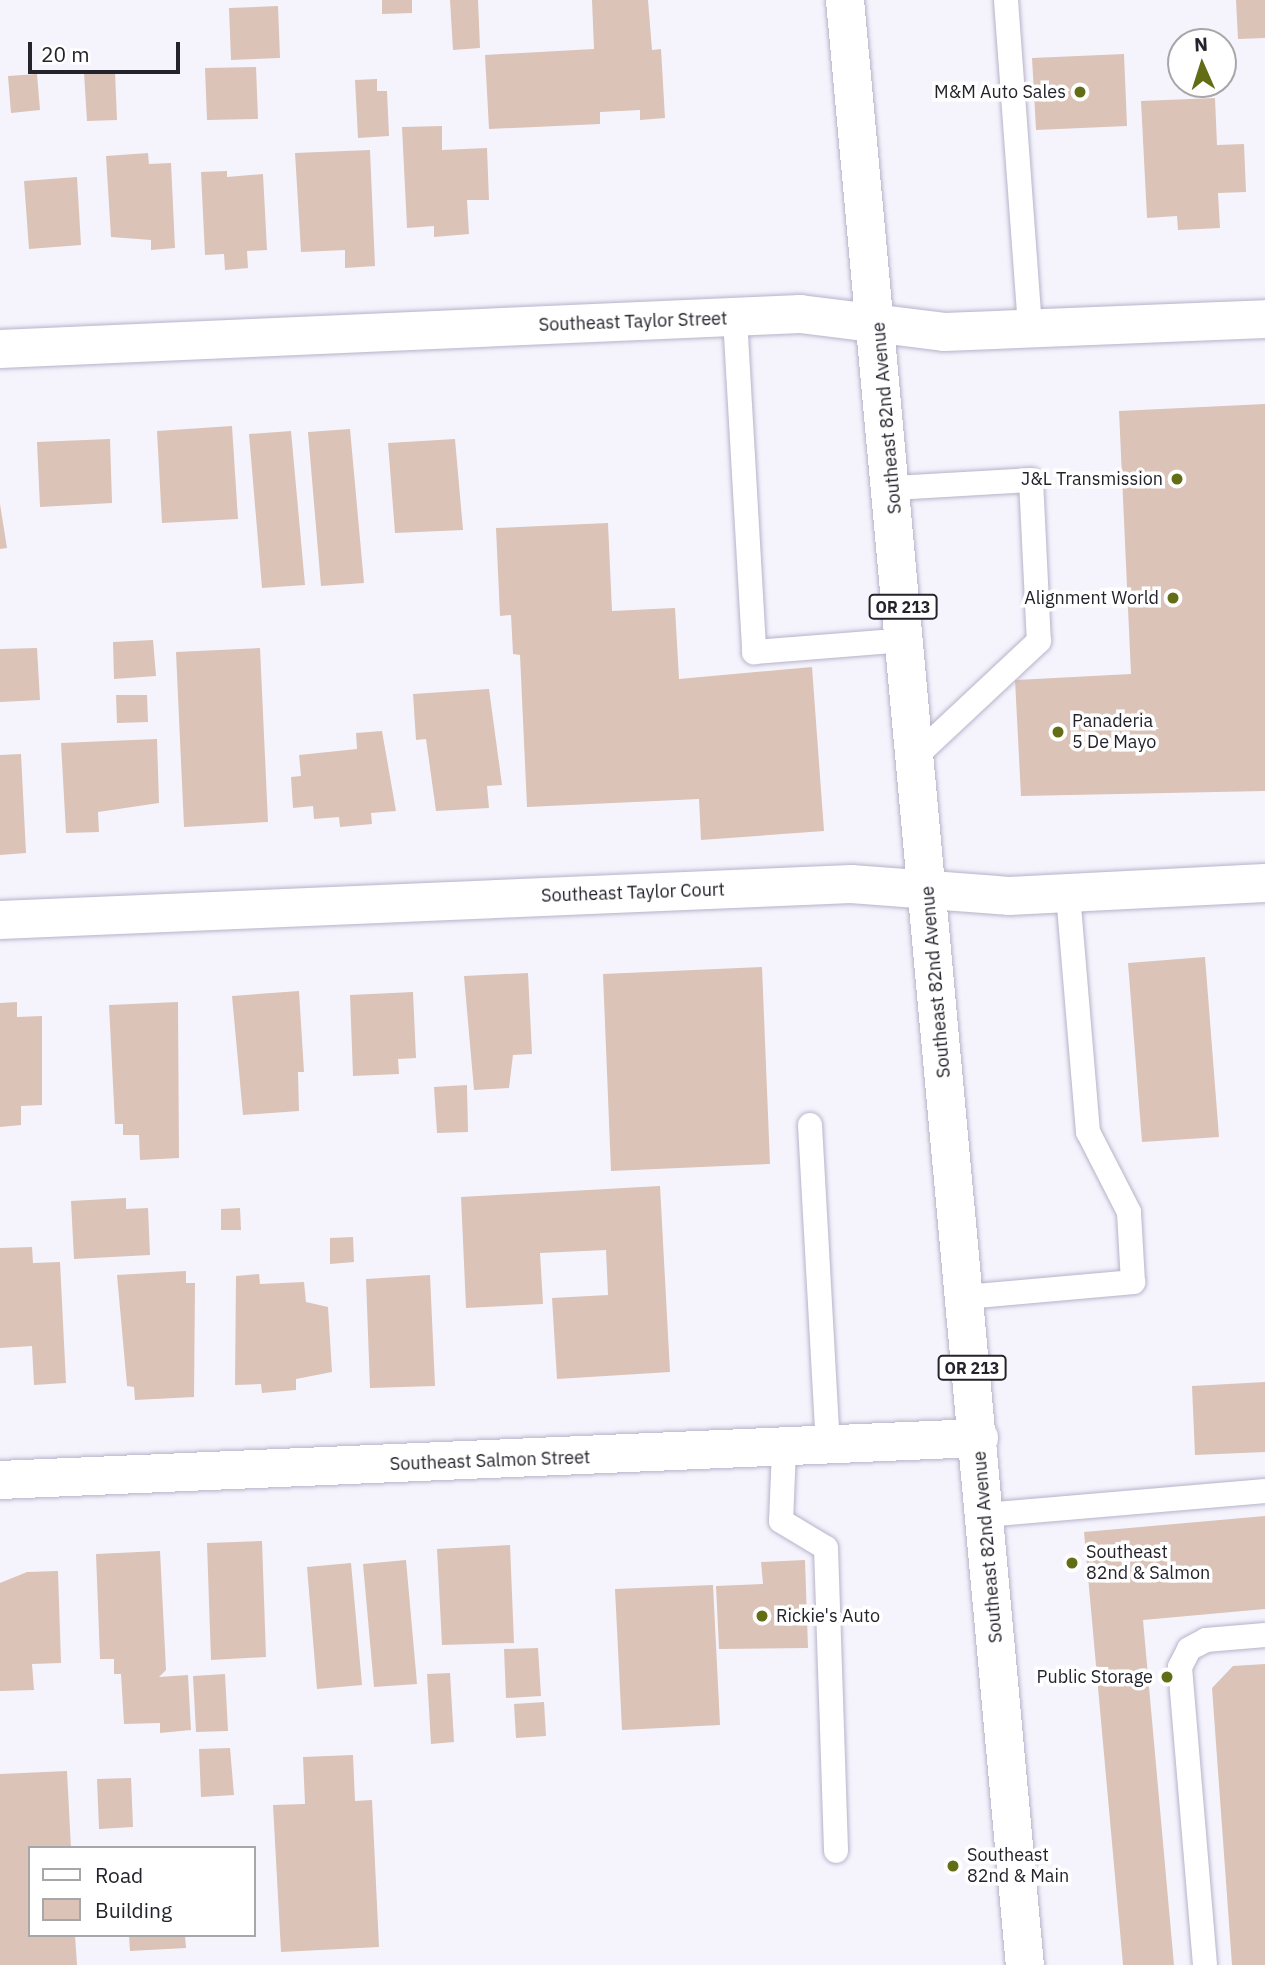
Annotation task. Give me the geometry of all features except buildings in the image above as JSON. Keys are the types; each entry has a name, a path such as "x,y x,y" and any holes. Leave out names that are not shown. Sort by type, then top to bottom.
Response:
{"street":[{"name":"Southeast 82nd Avenue","path":"845,0 878,324 1025,1965"},
{"name":"Southeast Taylor Street","path":"0,349 800,314 944,332 1265,319"},
{"name":"Southeast Taylor Court","path":"0,920 851,884 928,890 1068,893 1265,883"},
{"name":"Southeast Salmon Street","path":"0,1480 784,1450 979,1438"}],"lane":[{"path":"1006,0 1030,329"},
{"path":"735,318 754,652 906,640"},
{"path":"893,488 1031,480 1039,641 916,756"},
{"path":"966,1297 1133,1282 1129,1212 1088,1132 1068,893"},
{"path":"810,1125 828,1448"},
{"path":"784,1450 781,1521 826,1548 836,1851"},
{"path":"985,1514 1265,1491"},
{"path":"1205,1965 1180,1667 1189,1649 1206,1640 1265,1635"}],"place":[{"name":"M&M Auto Sales","path":"1080,92"},
{"name":"J&L Transmission","path":"1177,479"},
{"name":"Alignment World","path":"1173,598"},
{"name":"Panaderia 5 De Mayo","path":"1058,732"},
{"name":"Southeast 82nd & Salmon","path":"1072,1563"},
{"name":"Rickie's Auto","path":"762,1616"},
{"name":"Public Storage","path":"1167,1677"},
{"name":"Southeast 82nd & Main","path":"953,1866"}]}
